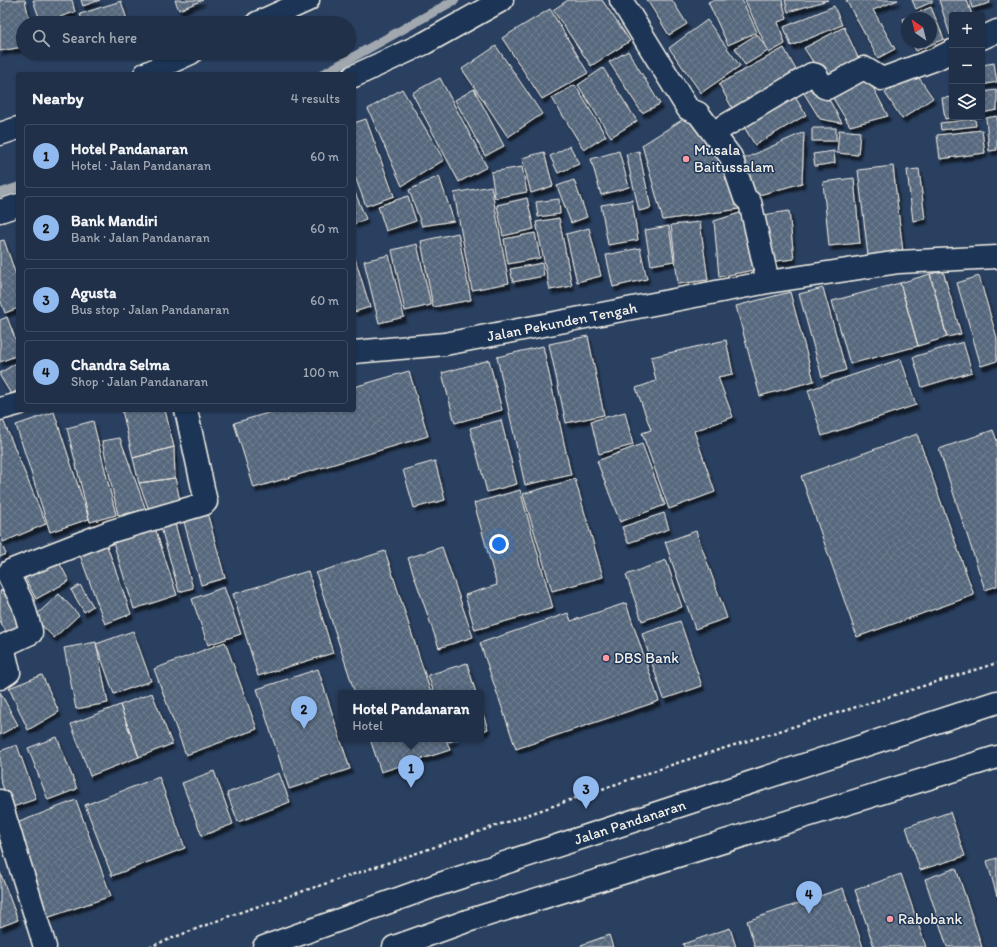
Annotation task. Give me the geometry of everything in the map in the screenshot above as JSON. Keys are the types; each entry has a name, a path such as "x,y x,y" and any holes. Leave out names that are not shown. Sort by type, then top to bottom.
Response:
{"street":[{"path":"273,16 308,0"},
{"path":"356,75 425,43 502,0"},
{"path":"621,0 688,108 698,113 731,157 745,198 750,202 768,282"},
{"path":"985,37 997,31"},
{"path":"713,133 812,74 816,75 824,87 827,88 864,68 882,79 936,59 949,52"},
{"path":"148,72 175,60"},
{"path":"0,134 16,129"},
{"path":"0,210 16,206"},
{"name":"Jalan Pekunden Tengah","path":"356,352 445,344 768,282 899,262 997,257"},
{"path":"0,410 16,405"},
{"path":"0,678 9,672 3,646 31,633 23,604 8,574 10,571 112,531 204,504 206,502 186,412"},
{"name":"Jalan Pandanaran","path":"264,947 440,884 997,702"},
{"path":"394,947 475,918 997,757"},
{"path":"0,801 45,947"}],"path":[{"path":"149,947 234,914 423,851 680,762 997,663"}],"building":[{"path":"0,0 25,0 28,16 16,16 16,48 0,51"},
{"path":"33,0 72,0 75,12 63,16 39,16"},
{"path":"81,0 100,0 83,6"},
{"path":"175,0 203,0 179,10"},
{"path":"568,0 602,0 630,41 591,66 553,10"},
{"path":"647,0 672,0 687,24 669,35"},
{"path":"713,0 742,0 757,32 728,45 708,2"},
{"path":"745,0 782,0 787,19 778,22 785,44 769,53"},
{"path":"785,0 828,0 788,12"},
{"path":"846,0 898,0 873,10 895,49 878,58"},
{"path":"912,0 932,0 932,2 916,9"},
{"path":"939,0 967,0 971,12 949,12 949,32"},
{"path":"970,0 989,0 990,3 972,8"},
{"path":"121,1 126,16 81,16 80,14"},
{"path":"834,6 842,25 791,46 784,27"},
{"path":"931,7 933,12 919,12"},
{"path":"550,9 588,73 542,99 502,38"},
{"path":"707,20 740,66 701,93 669,48"},
{"path":"937,22 944,39 937,42"},
{"path":"844,27 861,64 828,85 804,48"},
{"path":"757,34 768,51 745,65 735,48"},
{"path":"496,46 542,114 508,137 462,69"},
{"path":"784,48 801,79 736,115 719,84"},
{"path":"915,48 923,48 916,51"},
{"path":"628,51 660,104 642,113 609,62"},
{"path":"994,63 997,82 985,84 985,64"},
{"path":"603,68 637,121 611,137 578,85"},
{"path":"864,70 888,116 850,126 828,90"},
{"path":"915,72 933,98 902,119 885,93"},
{"path":"440,78 487,167 459,182 412,93"},
{"path":"817,78 842,123 820,119 800,87"},
{"path":"575,85 606,136 584,150 552,98"},
{"path":"402,89 444,160 402,186 368,109"},
{"path":"474,89 504,146 485,156 455,100"},
{"path":"997,90 997,110 985,112 985,92"},
{"path":"792,92 806,115 755,145 741,122"},
{"path":"949,97 949,118 945,119 942,98"},
{"name":"Musala Baitussalam","path":"693,113 735,173 740,209 663,220 642,145"},
{"path":"997,116 997,150 989,151 986,118"},
{"path":"366,119 394,196 366,206 356,179 356,122"},
{"path":"975,120 976,126 941,130 940,123"},
{"path":"812,128 836,128 836,141 812,141"},
{"path":"839,130 860,132 858,155 837,153"},
{"path":"982,130 985,153 940,159 937,135"},
{"path":"804,132 802,183 752,197 739,161"},
{"path":"570,146 579,164 558,173 550,156"},
{"path":"619,151 629,187 601,195 591,159"},
{"path":"639,151 651,208 639,211 626,154"},
{"path":"834,151 835,163 815,166 813,154"},
{"path":"544,152 553,186 531,193 522,158"},
{"path":"893,166 903,252 868,256 858,170"},
{"path":"522,167 527,192 495,198 491,172"},
{"path":"919,169 925,219 913,221 907,170"},
{"path":"439,176 454,221 422,226 409,190"},
{"path":"854,178 860,243 829,246 823,182"},
{"path":"574,180 587,217 571,223 557,186"},
{"path":"491,186 509,283 472,290 454,193"},
{"path":"356,195 366,219 356,223"},
{"path":"408,196 416,221 386,231 378,206"},
{"path":"527,198 534,229 503,236 497,205"},
{"path":"559,199 560,214 538,217 536,202"},
{"path":"632,200 638,240 608,245 601,205"},
{"path":"746,211 763,268 719,277 714,221"},
{"path":"789,211 794,259 768,262 763,215"},
{"path":"559,218 572,286 550,290 536,222"},
{"path":"700,222 708,280 678,284 671,225"},
{"path":"669,226 674,261 651,265 645,230"},
{"path":"589,228 601,276 577,282 566,234"},
{"path":"458,233 471,300 433,307 421,241"},
{"path":"535,233 540,258 508,264 504,239"},
{"path":"4,240 16,275 16,309 5,313 0,299 0,241"},
{"path":"417,244 431,305 405,311 392,250"},
{"path":"640,248 647,279 613,287 606,255"},
{"path":"389,255 404,317 379,323 364,261"},
{"path":"356,262 370,307 356,311"},
{"path":"542,263 544,276 513,282 510,269"},
{"path":"943,271 961,334 947,337 930,274"},
{"path":"930,274 947,337 918,346 900,283"},
{"path":"979,276 997,338 997,361 981,366 957,283"},
{"path":"900,283 918,346 850,364 832,301"},
{"path":"823,288 846,370 822,377 799,294"},
{"path":"790,292 814,381 760,396 736,306"},
{"path":"7,317 16,341 16,356 0,362 0,320"},
{"path":"588,336 604,415 566,423 549,344"},
{"path":"726,340 733,374 718,377 733,417 694,431 715,492 669,509 642,433 651,430 636,388 656,381 651,357"},
{"path":"963,342 972,372 922,387 913,357"},
{"path":"543,346 571,475 525,485 497,357"},
{"path":"901,359 916,405 822,436 808,390"},
{"path":"489,360 502,410 455,423 442,373"},
{"path":"16,363 16,391 11,394 0,376 0,373"},
{"path":"409,371 428,436 254,488 234,423 271,412 356,412 356,386"},
{"path":"54,412 89,519 50,532 16,425"},
{"path":"122,412 165,412 174,447 133,458"},
{"path":"625,412 633,445 599,454 591,421"},
{"path":"0,415 46,524 3,542 0,535"},
{"path":"501,420 517,484 487,492 470,428"},
{"path":"93,421 116,515 90,522 67,428"},
{"path":"993,430 997,441 997,586 985,590 939,449"},
{"path":"917,434 974,595 857,637 801,476"},
{"path":"120,438 146,510 118,515 102,441"},
{"path":"642,444 665,505 620,522 597,461"},
{"path":"174,447 175,478 139,483 133,458"},
{"path":"435,461 445,500 414,508 403,470"},
{"path":"175,478 182,509 151,515 139,483"},
{"path":"575,479 603,577 552,591 523,494"},
{"path":"520,490 553,608 475,630 465,595 497,585 474,503"},
{"path":"207,512 225,578 201,585 183,518"},
{"path":"664,513 669,529 628,543 622,527"},
{"path":"174,520 193,588 179,592 160,524"},
{"path":"155,528 177,595 134,609 113,542"},
{"path":"696,531 727,618 695,629 665,542"},
{"path":"105,540 131,614 105,624 78,550"},
{"path":"0,541 6,554 0,557"},
{"path":"442,547 473,637 439,648 408,558"},
{"path":"385,551 430,690 354,690 316,573"},
{"path":"58,560 69,581 36,599 25,578"},
{"path":"666,560 682,607 642,621 626,575"},
{"path":"308,571 333,653 258,676 233,594"},
{"path":"80,585 93,606 84,612 71,590"},
{"path":"224,587 241,634 208,645 192,599"},
{"path":"2,590 25,627 9,637 0,621 0,591"},
{"path":"59,594 79,615 54,638 34,617"},
{"path":"626,603 659,701 516,749 480,643 568,613 571,621"},
{"path":"680,621 702,686 664,699 642,634"},
{"path":"133,631 151,681 114,694 96,644"},
{"path":"96,642 108,703 76,709 64,648"},
{"path":"225,642 257,729 186,755 154,669"},
{"path":"467,663 475,690 433,690 428,675"},
{"path":"318,669 338,732 338,742 341,742 350,769 289,789 257,689"},
{"path":"42,675 59,712 28,730 9,688"},
{"path":"0,692 18,725 0,735"},
{"path":"152,693 172,744 139,757 120,705"},
{"path":"120,705 139,757 90,776 71,724"},
{"path":"484,717 488,729 484,731"},
{"path":"57,737 77,789 48,800 28,748"},
{"path":"371,742 447,742 450,750 381,772"},
{"path":"17,745 36,799 10,808 0,778 0,751"},
{"path":"214,771 233,824 202,836 182,783"},
{"path":"279,773 290,802 238,822 227,793"},
{"path":"159,777 185,848 112,876 85,805"},
{"path":"76,800 111,896 38,921 9,826"},
{"path":"950,812 965,856 920,870 906,827"},
{"path":"997,858 997,896 987,861"},
{"path":"956,868 982,947 947,947 925,879"},
{"path":"0,872 18,920 0,927"},
{"name":"Rabobank","path":"901,874 926,947 874,947 855,890"},
{"path":"843,888 863,947 755,947 747,921"},
{"path":"730,928 736,947 684,947 683,944"},
{"path":"609,935 613,947 582,947 581,945"}],"waterway":[{"path":"356,56 455,0"},
{"path":"327,72 348,60"},
{"path":"0,193 16,188"}],"place":[{"name":"Musala Baitussalam","path":"686,159"},
{"name":"DBS Bank","path":"606,658"},
{"name":"Bank Mandiri","path":"304,729"},
{"name":"Hotel Pandanaran","path":"411,788"},
{"name":"Agusta","path":"586,809"},
{"name":"Chandra Selma","path":"809,914"},
{"name":"Rabobank","path":"890,919"}]}
